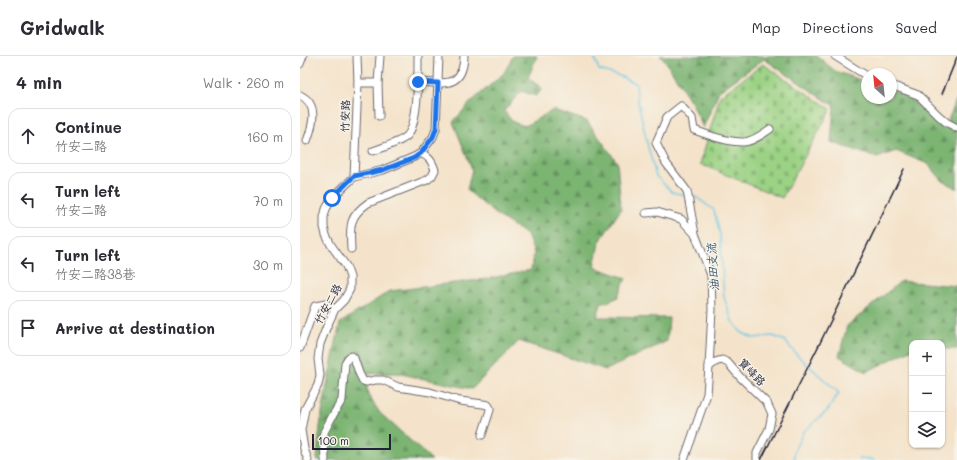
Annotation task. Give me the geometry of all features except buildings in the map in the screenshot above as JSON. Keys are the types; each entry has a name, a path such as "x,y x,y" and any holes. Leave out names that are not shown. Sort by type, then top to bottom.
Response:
{"street":[{"path":"300,64 303,56"},
{"name":"竹安路","path":"354,176 358,56"},
{"path":"379,116 378,83 380,56"},
{"path":"373,151 407,136 412,129 415,120 418,82 418,56"},
{"path":"354,176 383,170 414,158 421,153 433,137 436,129 439,56"},
{"path":"418,82 452,82 458,78 462,72 464,56"},
{"path":"835,56 861,72"},
{"path":"358,83 378,83"},
{"path":"897,87 918,95 946,122 957,128"},
{"path":"300,95 306,98 310,103 312,110 313,118 307,141"},
{"path":"684,460 707,394 712,310 711,275 695,234 687,191 666,163 656,143 667,117 681,106 692,118 694,130 725,140 744,142 762,136 770,129"},
{"path":"351,249 351,223 360,208 368,203 427,180 432,176 435,170 433,163 429,157 421,153"},
{"name":"竹安二路","path":"308,460 300,430 305,409 318,385 320,375 318,360 320,344 335,309 344,300 350,289 350,277 346,266 331,245 324,226 324,217 326,209 332,198 354,176"},
{"path":"646,213 657,212 682,219 695,234"},
{"path":"300,348 315,306 326,304 335,309"},
{"path":"325,460 324,432 342,400 345,363 351,356 354,358 363,381 383,380 398,387 488,406 490,410 482,435"},
{"name":"寶峰路","path":"709,367 715,362 722,360 728,363 767,403 772,414 769,429 757,453 757,460"}],"green space":[{"path":"513,56 537,56 528,78 543,89 536,96 521,91 504,111 513,122 525,126 553,110 587,121 617,162 621,209 599,243 594,267 626,278 617,298 601,304 597,317 669,318 667,341 606,370 519,341 472,389 396,373 365,374 368,395 380,413 432,460 317,460 323,408 340,323 390,291 486,279 531,270 534,253 527,235 494,213 467,190 472,169 453,122 470,103 504,73"},
{"path":"660,56 817,56 835,71 861,80 861,104 897,104 897,93 912,101 946,125 957,98 957,189 943,181 928,164 896,151 877,158 831,142 834,106 764,59 719,91 703,128 693,105 665,60"},
{"path":"763,64 831,109 782,198 700,164 720,96"},
{"path":"901,281 957,286 957,349 945,349 945,340 909,340 909,350 866,372 839,356 847,326"}],"waterway":[{"name":"油田支流","path":"594,56 599,70 620,76 636,84 637,97 656,176 672,192 685,195"},
{"name":"油田支流","path":"691,196 696,197 714,210 720,234 724,297 732,321 741,332 753,338 773,336 785,341 797,355 839,393 827,411 803,432 795,449 795,460"},
{"name":"油田支流","path":"858,460 866,458 874,460"}],"railway":[{"path":"942,94 957,57"},
{"path":"761,460 820,343 904,169"}],"route":[{"path":"332,198 354,176 383,170 414,158 421,153 433,137 436,129 438,83 418,82"}]}
